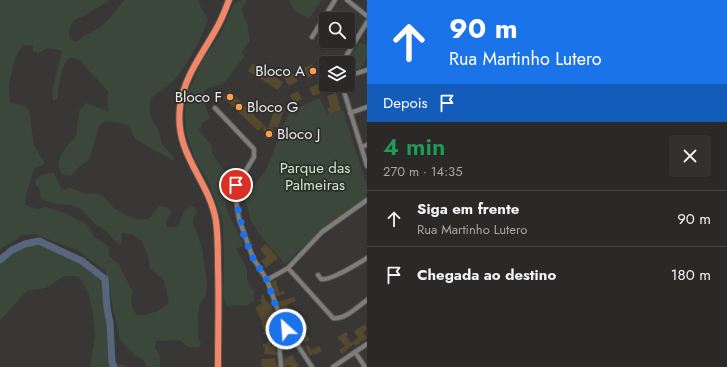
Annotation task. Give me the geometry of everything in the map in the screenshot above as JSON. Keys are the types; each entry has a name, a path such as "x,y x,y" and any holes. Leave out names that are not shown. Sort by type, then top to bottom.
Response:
{"highway":[{"path":"218,367 216,220 210,202 187,156 182,139 180,108 183,93 191,72 215,31 228,0"}],"street":[{"path":"312,37 335,0"},
{"path":"347,0 367,16"},
{"path":"346,56 367,22"},
{"path":"355,74 367,70"},
{"path":"344,92 367,166"},
{"path":"350,112 367,107"},
{"path":"215,108 254,149 254,156 236,185 236,200 244,236 253,258 267,280 276,307 286,329 312,367"},
{"path":"361,147 367,145"},
{"path":"267,280 288,268 322,232 367,200"},
{"path":"318,275 320,279 326,279 351,268 367,258"},
{"path":"288,268 333,318 338,319 343,317 367,300"},
{"path":"281,367 279,340 286,329"},
{"path":"333,367 367,344"},
{"path":"355,352 365,367"}],"green space":[{"path":"0,0 109,0 74,21 70,26 69,34 70,39 75,41 101,27 124,0 200,0 199,3 208,20 196,46 177,77 154,96 150,102 150,115 158,129 162,144 173,156 175,161 137,140 127,125 117,122 103,122 99,126 89,160 79,167 71,176 61,174 58,164 61,155 76,136 79,111 86,103 109,112 107,101 108,91 81,61 71,57 67,60 62,70 58,98 53,101 52,91 62,51 48,48 38,53 33,51 33,46 23,45 16,56 11,73 9,90 11,102 26,107 29,111 34,145 45,164 34,169 27,191 25,204 38,209 45,207 62,212 89,226 94,237 107,245 109,248 109,256 118,263 133,293 132,304 136,315 154,313 169,302 164,281 150,269 149,259 142,241 133,235 122,233 122,241 120,245 107,231 96,225 81,209 71,205 55,204 41,199 39,188 35,184 36,179 44,174 54,173 61,188 65,190 69,187 83,193 98,194 103,196 114,208 139,220 150,218 159,206 166,207 172,212 166,221 167,227 177,227 185,210 190,206 194,207 197,212 193,222 202,248 207,282 206,295 200,304 198,315 198,338 201,342 199,348 188,347 180,340 156,341 155,347 160,356 160,367 147,367 140,357 134,355 120,340 105,271 77,250 34,234 22,235 0,250"},
{"path":"242,0 246,0 242,9 248,25 250,40 242,53 245,56 223,84 208,88 201,96 210,118 203,122 199,130 212,146 212,153 232,182 232,203 226,195 225,200 227,210 244,246 236,248 247,270 247,279 254,292 254,300 248,305 227,306 223,296 223,224 210,185 194,158 186,132 185,114 187,95 203,59 220,35 234,4"},
{"path":"289,0 322,0 309,19 294,10"},
{"path":"360,42 367,46 367,58 360,70 355,67 355,56 351,56"},
{"name":"Parque das Palmeiras","path":"319,98 328,114 343,110 367,186 367,193 365,198 318,233 285,264 262,238 251,221 245,198 266,170 289,112"},
{"path":"39,241 82,261 105,279 107,308 110,323 112,362 129,367 90,367 95,336 93,314 88,292 78,276 64,276 46,288 27,291 0,321 0,260 18,248"}],"building":[{"path":"253,63 283,82 278,90 248,71"},
{"name":"Bloco A","path":"312,64 317,73 308,78 304,68"},
{"path":"293,73 298,81 289,86 284,78"},
{"path":"318,84 319,92 321,93 313,96 309,88"},
{"path":"230,91 268,129 276,105 285,108 278,128 273,126 274,138 265,139 263,126 258,131 223,97"},
{"path":"298,91 302,99 294,103 290,95"},
{"path":"336,93 341,110 329,114 327,108 330,107 327,96"},
{"path":"266,244 278,258 266,268 261,261 266,257 260,249"},
{"path":"276,280 279,292 284,291 285,294 276,296 271,282"},
{"path":"263,294 267,303 269,302 276,315 275,317 272,316 276,325 267,328 275,330 275,336 273,336 273,339 272,338 270,346 275,346 275,352 276,351 277,355 264,354 265,347 263,347 263,344 267,344 269,336 263,334 264,330 261,323 263,322 255,308 262,303 260,300 262,299 261,296"},
{"path":"294,297 296,301 287,305 293,323 295,322 299,328 307,324 309,328 303,331 310,339 305,343 284,311 282,312 278,302"},
{"path":"365,324 367,329 363,332 367,338 356,346 354,344 342,354 339,350 345,346 337,337 346,332 348,335 346,336 351,343 358,338 354,331"},
{"path":"308,345 311,350 319,346 322,351 315,355 314,353 310,356 305,347"},
{"path":"292,355 299,366 291,367 289,365 284,367 284,359"},
{"path":"275,358 278,367 262,367 261,359"}],"waterway":[{"path":"0,260 12,250 25,244 39,241 82,261 105,279 107,308 110,323 112,362 114,367"}],"place":[{"name":"Bloco A","path":"313,71"},
{"name":"Bloco F","path":"230,97"},
{"name":"Bloco G","path":"239,107"},
{"name":"Bloco J","path":"269,134"}],"route":[{"path":"236,185 236,200 244,236 253,258 267,280 271,295 286,329"}]}
